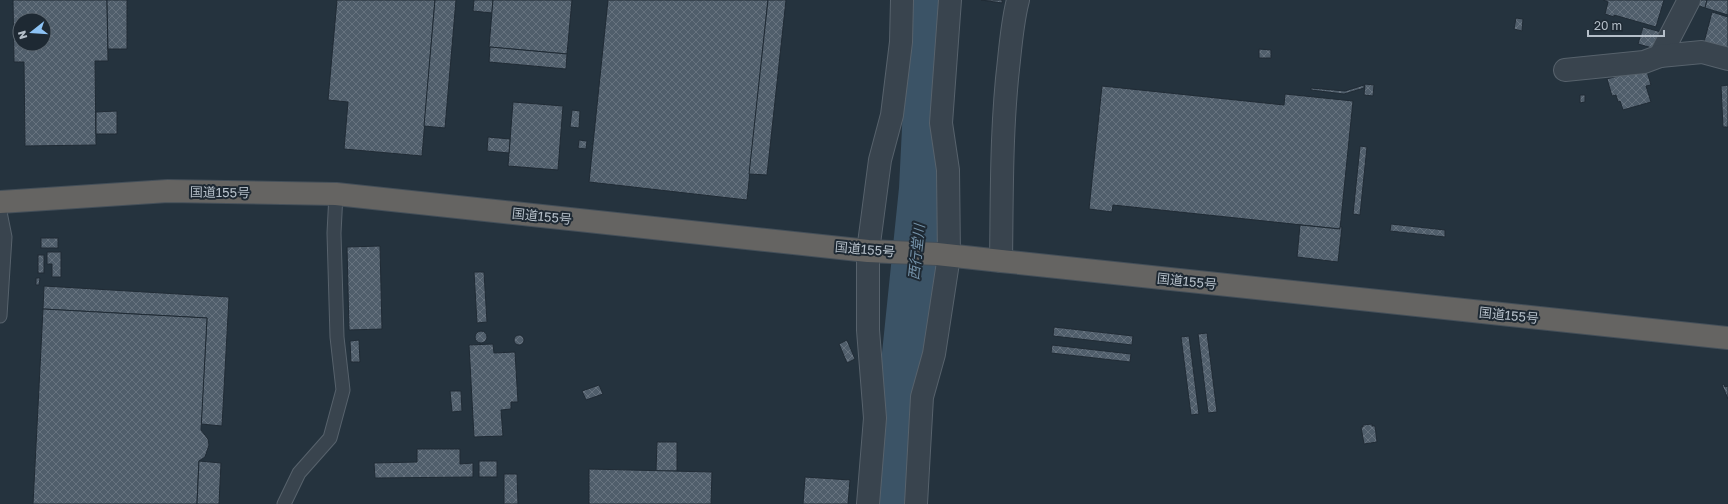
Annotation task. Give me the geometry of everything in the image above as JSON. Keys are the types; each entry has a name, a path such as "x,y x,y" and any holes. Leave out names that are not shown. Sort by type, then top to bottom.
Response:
{"highway":[{"name":"国道155号","path":"0,202 168,191 336,194 872,251 943,255 1001,261 1728,338"}],"street":[{"path":"868,504 874,418 868,330 872,251 880,160 892,115 901,42 902,0"},
{"path":"916,504 922,397 934,354 943,255 948,170 942,123 950,0"},
{"path":"1001,261 1002,173 1006,88 1014,13 1018,0"},
{"path":"1660,56 1689,0"},
{"path":"1566,70 1644,62 1660,56 1702,52 1728,59"}],"lane":[{"path":"284,504 298,473 330,438 343,390 337,337 334,233 336,194"},
{"path":"0,212 5,237 0,316"}],"building":[{"path":"13,0 107,0 108,61 95,61 96,145 25,146 24,62 14,62 14,52 52,52 52,12 13,12"},
{"path":"107,0 127,0 127,49 108,49"},
{"path":"337,0 435,0 422,156 344,149 348,102 328,100"},
{"path":"435,0 456,0 445,128 424,126"},
{"path":"474,0 493,0 492,13 473,11"},
{"path":"493,0 572,0 567,54 489,47"},
{"path":"608,0 768,0 747,200 589,182"},
{"path":"768,0 786,0 767,175 749,174"},
{"path":"981,0 1002,0 1002,3"},
{"path":"1603,0 1664,0 1656,27 1614,15 1614,17 1605,14 1608,2"},
{"path":"1699,0 1707,0 1705,8 1697,5"},
{"path":"1707,0 1728,0 1728,15 1705,8"},
{"path":"1712,12 1728,17 1728,53 1703,46"},
{"path":"1516,18 1523,19 1522,31 1514,29"},
{"path":"1643,27 1661,32 1656,49 1638,44"},
{"path":"490,47 567,54 566,69 489,62"},
{"path":"1259,49 1271,50 1271,58 1259,58"},
{"path":"1646,68 1651,85 1646,86 1651,102 1623,110 1616,95 1612,96 1607,79"},
{"path":"1365,84 1374,85 1373,96 1364,95"},
{"path":"1364,85 1364,88 1344,94 1311,90 1311,88 1345,91"},
{"path":"1728,85 1728,127 1723,127 1721,86"},
{"path":"1102,86 1284,105 1285,94 1353,101 1340,229 1113,205 1112,212 1089,209"},
{"path":"1580,95 1585,95 1585,102 1580,103"},
{"path":"513,102 563,106 558,170 508,166"},
{"path":"572,110 580,111 579,128 570,127"},
{"path":"117,111 117,134 96,134 96,112"},
{"path":"488,137 510,139 509,153 487,151"},
{"path":"579,140 587,141 586,149 578,148"},
{"path":"1360,146 1367,147 1360,215 1353,214"},
{"path":"1391,224 1445,230 1445,237 1390,231"},
{"path":"1300,225 1340,229 1340,227 1342,227 1338,262 1297,257"},
{"path":"41,238 58,238 58,248 41,248"},
{"path":"380,246 382,329 349,330 347,247"},
{"path":"47,252 61,252 61,277 52,277 52,264 47,264"},
{"path":"38,255 44,255 44,273 38,273"},
{"path":"474,272 484,272 487,322 477,323"},
{"path":"36,278 40,278 39,285 36,285"},
{"path":"44,286 229,297 222,426 201,424 207,318 43,309"},
{"path":"43,309 207,318 201,430 208,439 209,445 205,457 199,461 197,504 33,504"},
{"path":"1054,327 1133,336 1132,345 1053,336"},
{"path":"479,331 483,331 487,337 483,343 479,343 475,339 475,335"},
{"path":"1207,333 1217,412 1208,413 1198,334"},
{"path":"517,335 521,335 523,336 523,344 517,345 514,342 514,338"},
{"path":"1189,336 1199,414 1191,415 1181,337"},
{"path":"359,340 360,362 351,362 350,341"},
{"path":"847,340 855,359 847,363 839,344"},
{"path":"493,344 494,353 515,352 518,402 511,402 511,409 501,410 503,436 474,437 469,345"},
{"path":"1052,345 1131,354 1130,362 1051,353"},
{"path":"1724,384 1725,387 1728,386 1728,399 1722,385"},
{"path":"599,385 603,394 586,400 582,391"},
{"path":"450,391 461,391 462,411 452,412"},
{"path":"1372,424 1372,426 1375,426 1377,442 1364,444 1361,427 1363,427 1363,425"},
{"path":"657,442 677,442 677,471 656,471"},
{"path":"417,449 460,449 460,464 473,463 473,477 375,478 374,463 417,462"},
{"path":"199,461 221,463 219,504 197,504"},
{"path":"479,461 497,461 497,477 479,477"},
{"path":"589,469 712,472 711,504 589,504"},
{"path":"504,474 517,474 518,504 504,504"},
{"path":"805,477 850,480 848,504 803,504"}],"waterway":[{"name":"西行堂川","path":"894,504 901,393 922,189 929,48 929,0"}]}
